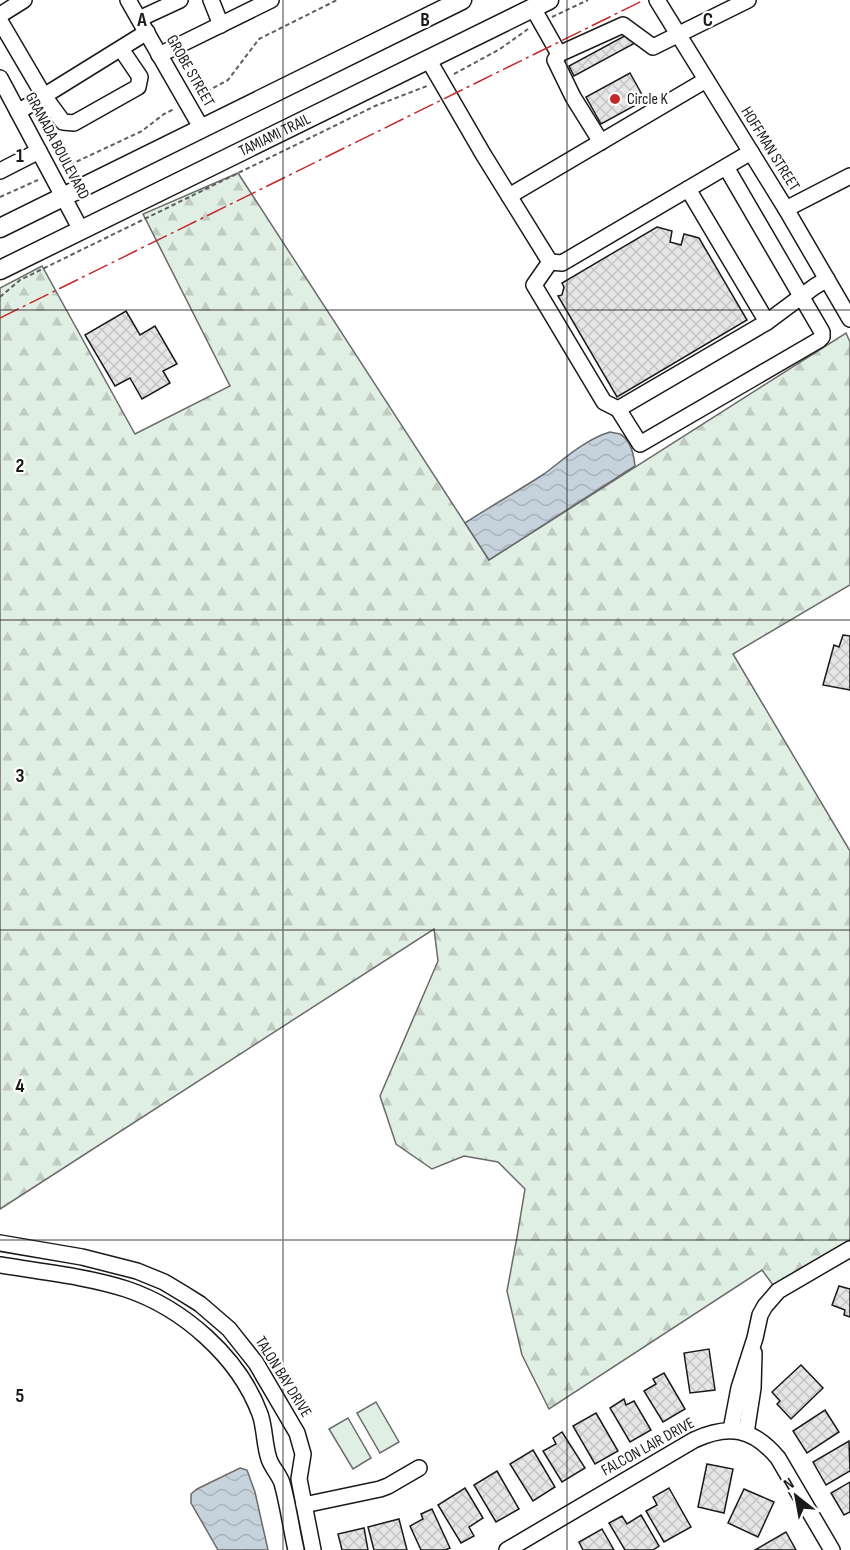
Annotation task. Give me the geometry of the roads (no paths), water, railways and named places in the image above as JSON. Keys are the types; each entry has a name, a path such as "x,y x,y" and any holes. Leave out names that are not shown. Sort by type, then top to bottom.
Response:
{"main road":[{"path":"0,228 462,0"},
{"name":"TAMIAMI TRAIL","path":"0,270 428,60 541,10"}],"street":[{"path":"0,15 24,0"},
{"name":"GROBE STREET","path":"128,0 202,129"},
{"path":"18,112 121,49 143,26 180,0"},
{"path":"211,0 221,25"},
{"name":"HOFFMAN STREET","path":"657,0 786,209 850,319"},
{"path":"601,142 573,97 555,60 559,54 623,25 653,47 748,0"},
{"path":"159,55 262,2"},
{"path":"541,10 559,54"},
{"path":"0,21 44,96 63,122 74,123 138,87 140,77 121,49"},
{"path":"428,60 550,262"},
{"name":"GRANADA BOULEVARD","path":"0,78 81,230"},
{"path":"509,196 706,80"},
{"path":"0,171 39,151"},
{"path":"550,262 562,263 751,152"},
{"path":"550,262 534,285 604,402 618,409 640,444 822,337 822,332 726,167"},
{"path":"786,209 850,176"},
{"path":"688,189 767,322"},
{"path":"618,409 767,322 827,279"},
{"name":"TALON BAY DRIVE","path":"0,1243 115,1264 151,1276 184,1293 213,1315 242,1345 266,1379 297,1433 303,1463 299,1479 314,1550"},
{"path":"832,1550 778,1458 765,1444 738,1432 739,1388 760,1315 765,1306 778,1291 850,1249"},
{"path":"0,1265 110,1284 142,1296 175,1313 206,1337 233,1367 255,1402 264,1429 269,1461 282,1482 296,1550"},
{"path":"264,1429 290,1420"},
{"name":"FALCON LAIR DRIVE","path":"507,1550 693,1440 719,1431 738,1432"},
{"path":"275,1470 303,1463"},
{"path":"304,1504 380,1489 419,1468"}],"water":[{"path":"610,432 620,434 627,440 633,453 635,466 489,560 465,523 544,474 584,444"},
{"path":"240,1468 247,1470 255,1492 268,1550 218,1550 191,1503 191,1494 197,1489"}],"place":[{"name":"Circle K","path":"615,99"}]}
